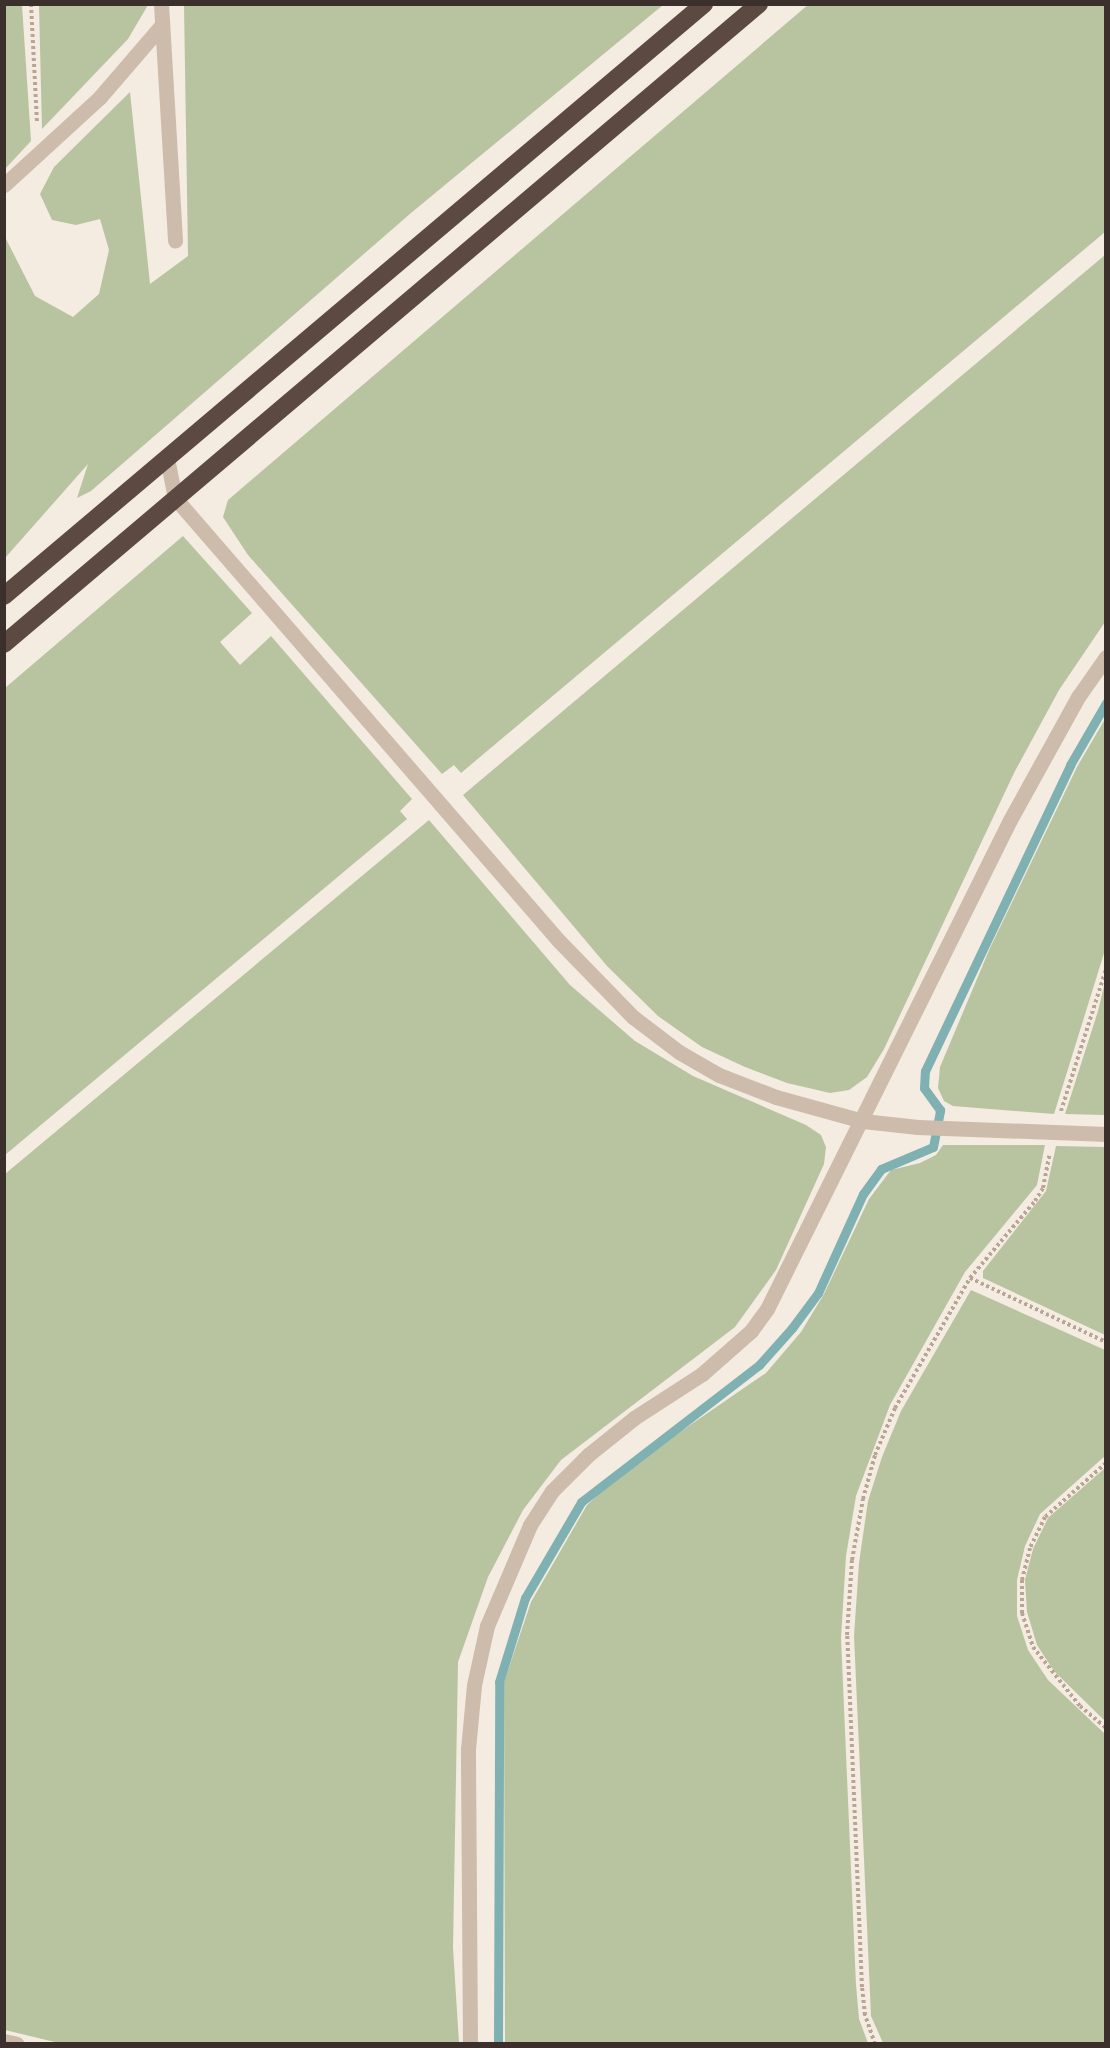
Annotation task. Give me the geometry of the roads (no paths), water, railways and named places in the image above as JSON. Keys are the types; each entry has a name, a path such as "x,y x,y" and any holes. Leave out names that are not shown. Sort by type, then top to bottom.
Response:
{"highway":[{"path":"4,596 704,4"},
{"path":"4,644 759,4"}],"street":[{"path":"161,4 175,241"},
{"path":"4,185 100,97 161,26"},
{"path":"167,458 175,498 559,941 633,1017 679,1052 719,1075 808,1109 862,1121 918,1127 1106,1134"},
{"path":"470,2043 468,1749 474,1685 487,1626 507,1575 535,1516 552,1491 588,1455 634,1418 702,1374 751,1331 788,1271 1010,820 1078,697 1106,657"},
{"path":"4,2041 17,2043"}],"waterway":[{"path":"498,2044 499,1682 525,1598 581,1502 759,1365 792,1328 818,1293 863,1194 881,1169 933,1147 940,1110 924,1088 925,1071 1070,765 1106,703"}]}
